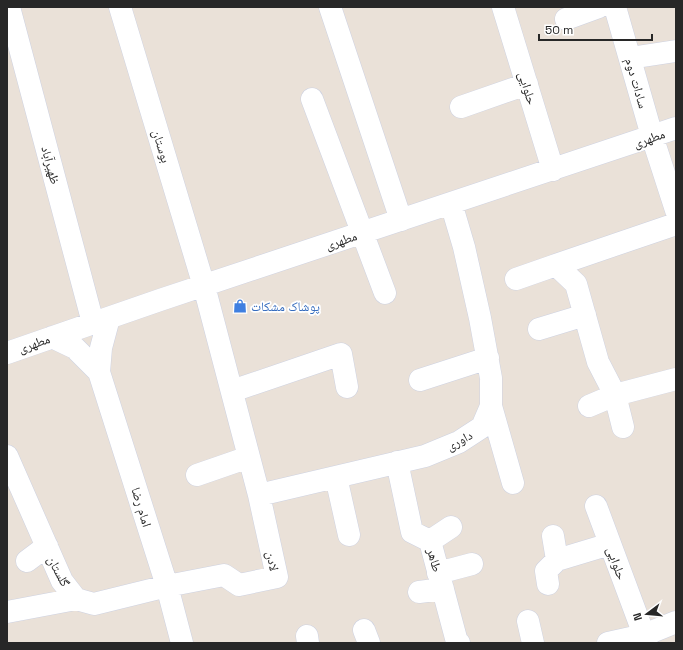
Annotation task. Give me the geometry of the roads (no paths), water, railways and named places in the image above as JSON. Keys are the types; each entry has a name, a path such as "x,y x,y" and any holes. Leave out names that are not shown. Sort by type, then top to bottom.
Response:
{"street":[{"name":"ظهیرآباد","path":"9,7 101,320"},
{"name":"بوستان","path":"120,7 204,286"},
{"path":"330,7 401,220"},
{"name":"حلوایی","path":"503,7 553,170"},
{"path":"566,19 599,7"},
{"name":"سادات دوم","path":"615,7 652,136 675,204"},
{"path":"630,58 676,51"},
{"path":"461,107 527,84"},
{"path":"312,99 364,233 385,293"},
{"name":"مطهری","path":"7,353 101,320 676,128"},
{"name":"داوری","path":"259,495 425,456 459,442 482,427 491,406 491,378 480,318 464,246 451,204"},
{"path":"516,279 676,224"},
{"path":"556,265 576,284 598,362 616,395 623,427"},
{"name":"لادن","path":"167,586 224,575 239,585 277,577 259,495 204,286"},
{"path":"539,329 585,315"},
{"path":"99,372 101,320"},
{"path":"52,337 75,348 99,372"},
{"path":"232,391 341,354 347,387"},
{"path":"420,380 488,358"},
{"name":"امام رضا","path":"99,372 167,586 182,643"},
{"path":"589,406 616,395 676,379"},
{"path":"491,406 513,483"},
{"name":"گلستان","path":"7,456 62,581 76,599 94,604 167,586"},
{"path":"197,475 249,457"},
{"name":"طاهر","path":"397,462 412,532 430,541 457,642 459,643"},
{"path":"336,477 349,535"},
{"name":"حلوایی","path":"596,506 646,639"},
{"path":"430,541 451,527"},
{"path":"553,536 557,560"},
{"path":"548,584 546,571 557,560 610,544"},
{"path":"27,561 47,546"},
{"path":"419,592 472,564"},
{"path":"7,612 76,599"},
{"path":"528,621 534,643"},
{"path":"608,643 646,639 676,622"}],"place":[{"name":"پوشاک مشکات","path":"240,306"}]}
